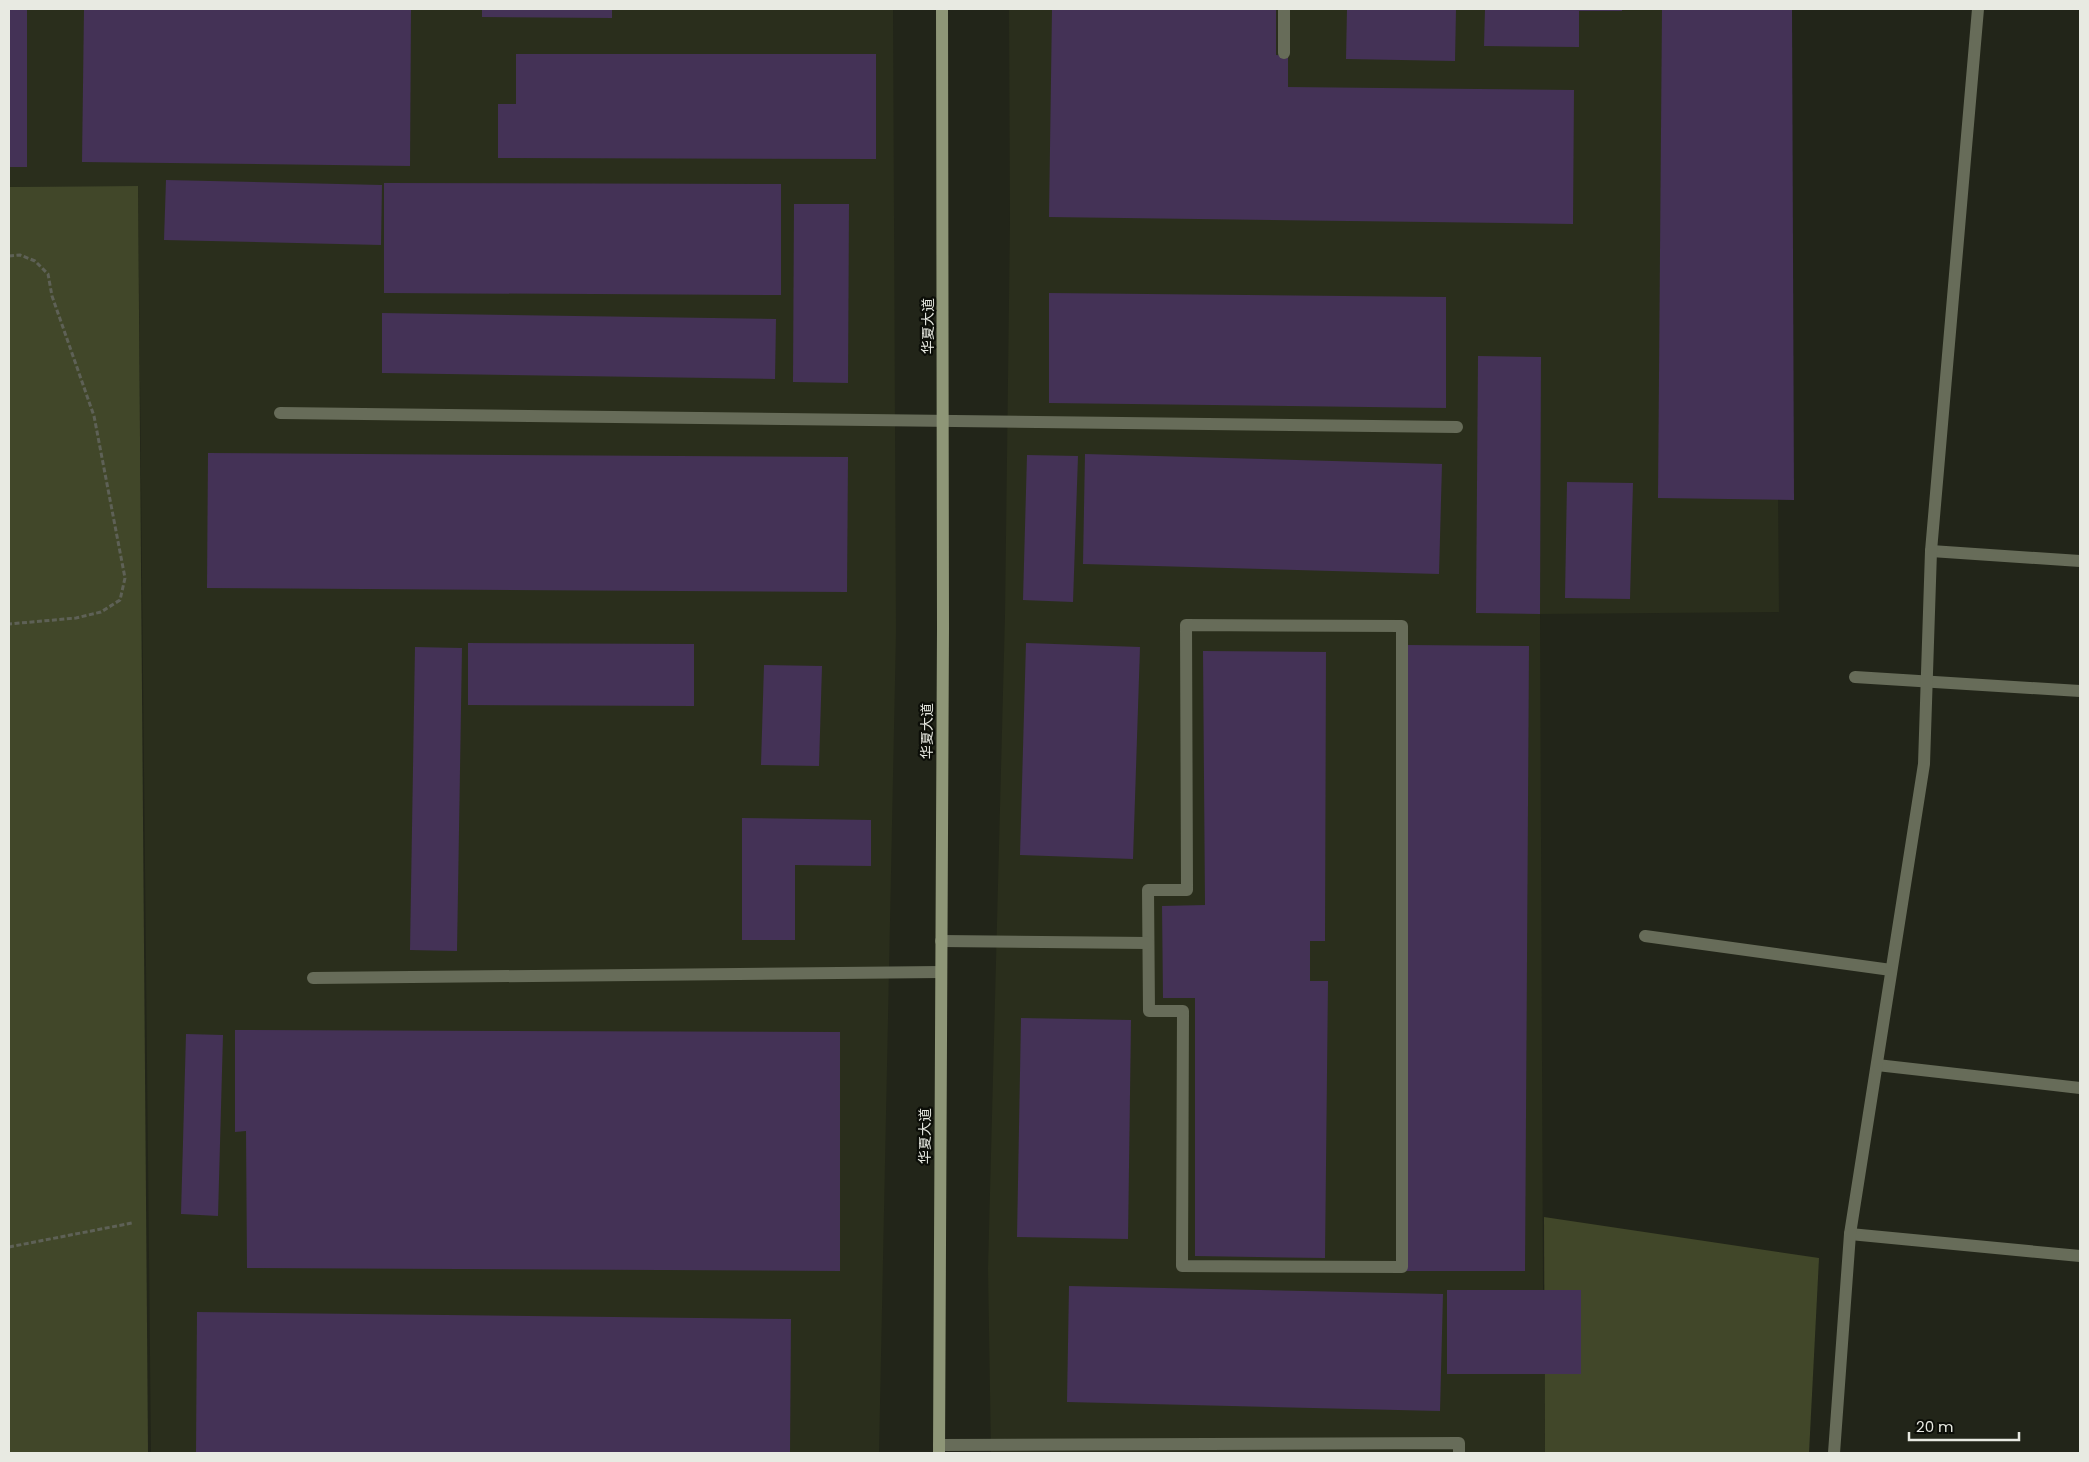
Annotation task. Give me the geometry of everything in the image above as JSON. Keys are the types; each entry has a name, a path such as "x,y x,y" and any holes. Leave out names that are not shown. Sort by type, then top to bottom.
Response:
{"street":[{"name":"华夏大道","path":"939,1449 943,420 942,9"}],"lane":[{"path":"1284,9 1284,53"},
{"path":"1834,1453 1850,1234 1924,764 1931,551 1978,9"},
{"path":"280,413 1457,427"},
{"path":"1931,551 2080,560"},
{"path":"1186,625 1402,626 1402,1267 1182,1266 1182,1011 1149,1011 1148,943 1148,890 1187,890 1186,625"},
{"path":"1855,677 2080,691"},
{"path":"1644,936 1891,970"},
{"path":"941,941 1148,943"},
{"path":"313,978 941,972"},
{"path":"1876,1065 2080,1088"},
{"path":"1850,1234 2080,1256"},
{"path":"939,1449 1459,1443 1459,1453"}],"path":[{"path":"9,256 20,255 35,261 48,274 52,296 94,416 125,578 120,600 101,612 76,618 9,624"},
{"path":"9,1246 132,1223"}],"shaded area":[{"path":"9,9 893,9 896,632 879,1453 151,1453 138,186 9,187"},
{"path":"1009,9 1774,9 1779,612 1540,614 1545,1453 991,1453 988,1269 1005,615 1010,221"},
{"path":"138,186 148,1453 9,1453 9,187"},
{"path":"1544,1217 1819,1258 1809,1453 1545,1453"}],"building":[{"path":"9,9 27,9 27,167 9,167"},
{"path":"84,9 411,9 410,166 82,162"},
{"path":"482,9 612,9 612,18 482,17"},
{"path":"1052,9 1276,9 1276,55 1288,56 1288,87 1574,90 1573,224 1049,217"},
{"path":"1347,9 1456,9 1455,61 1346,59"},
{"path":"1485,9 1622,9 1622,11 1579,11 1579,47 1484,46"},
{"path":"1662,9 1792,9 1794,500 1658,498"},
{"path":"516,54 876,54 876,159 498,158 498,104 516,104"},
{"path":"166,180 382,185 381,245 164,240"},
{"path":"384,183 781,184 781,295 384,293"},
{"path":"794,204 849,204 848,383 793,382"},
{"path":"1049,293 1446,297 1446,408 1049,403"},
{"path":"382,313 776,319 775,379 382,373"},
{"path":"1478,356 1541,357 1540,614 1476,613"},
{"path":"208,453 848,457 847,592 207,588"},
{"path":"1085,454 1442,464 1439,574 1083,564"},
{"path":"1027,455 1078,456 1073,602 1023,600"},
{"path":"1567,482 1633,483 1630,599 1565,598"},
{"path":"468,643 694,644 694,706 468,705"},
{"path":"1026,643 1140,647 1133,859 1020,855"},
{"path":"1408,645 1529,646 1525,1271 1404,1271"},
{"path":"415,647 462,648 457,951 410,950"},
{"path":"1203,651 1326,652 1325,941 1310,941 1310,981 1328,981 1325,1258 1195,1256 1195,998 1163,998 1162,906 1205,905"},
{"path":"764,665 822,666 819,766 761,765"},
{"path":"742,818 871,820 871,866 795,865 795,940 742,940"},
{"path":"1021,1018 1131,1020 1128,1239 1017,1237"},
{"path":"235,1030 840,1032 840,1271 247,1268 246,1131 235,1132"},
{"path":"186,1034 223,1035 218,1216 181,1214"},
{"path":"1069,1286 1443,1294 1440,1411 1067,1402"},
{"path":"1447,1290 1581,1290 1581,1374 1447,1374"},
{"path":"197,1312 791,1319 790,1453 196,1453"}]}
